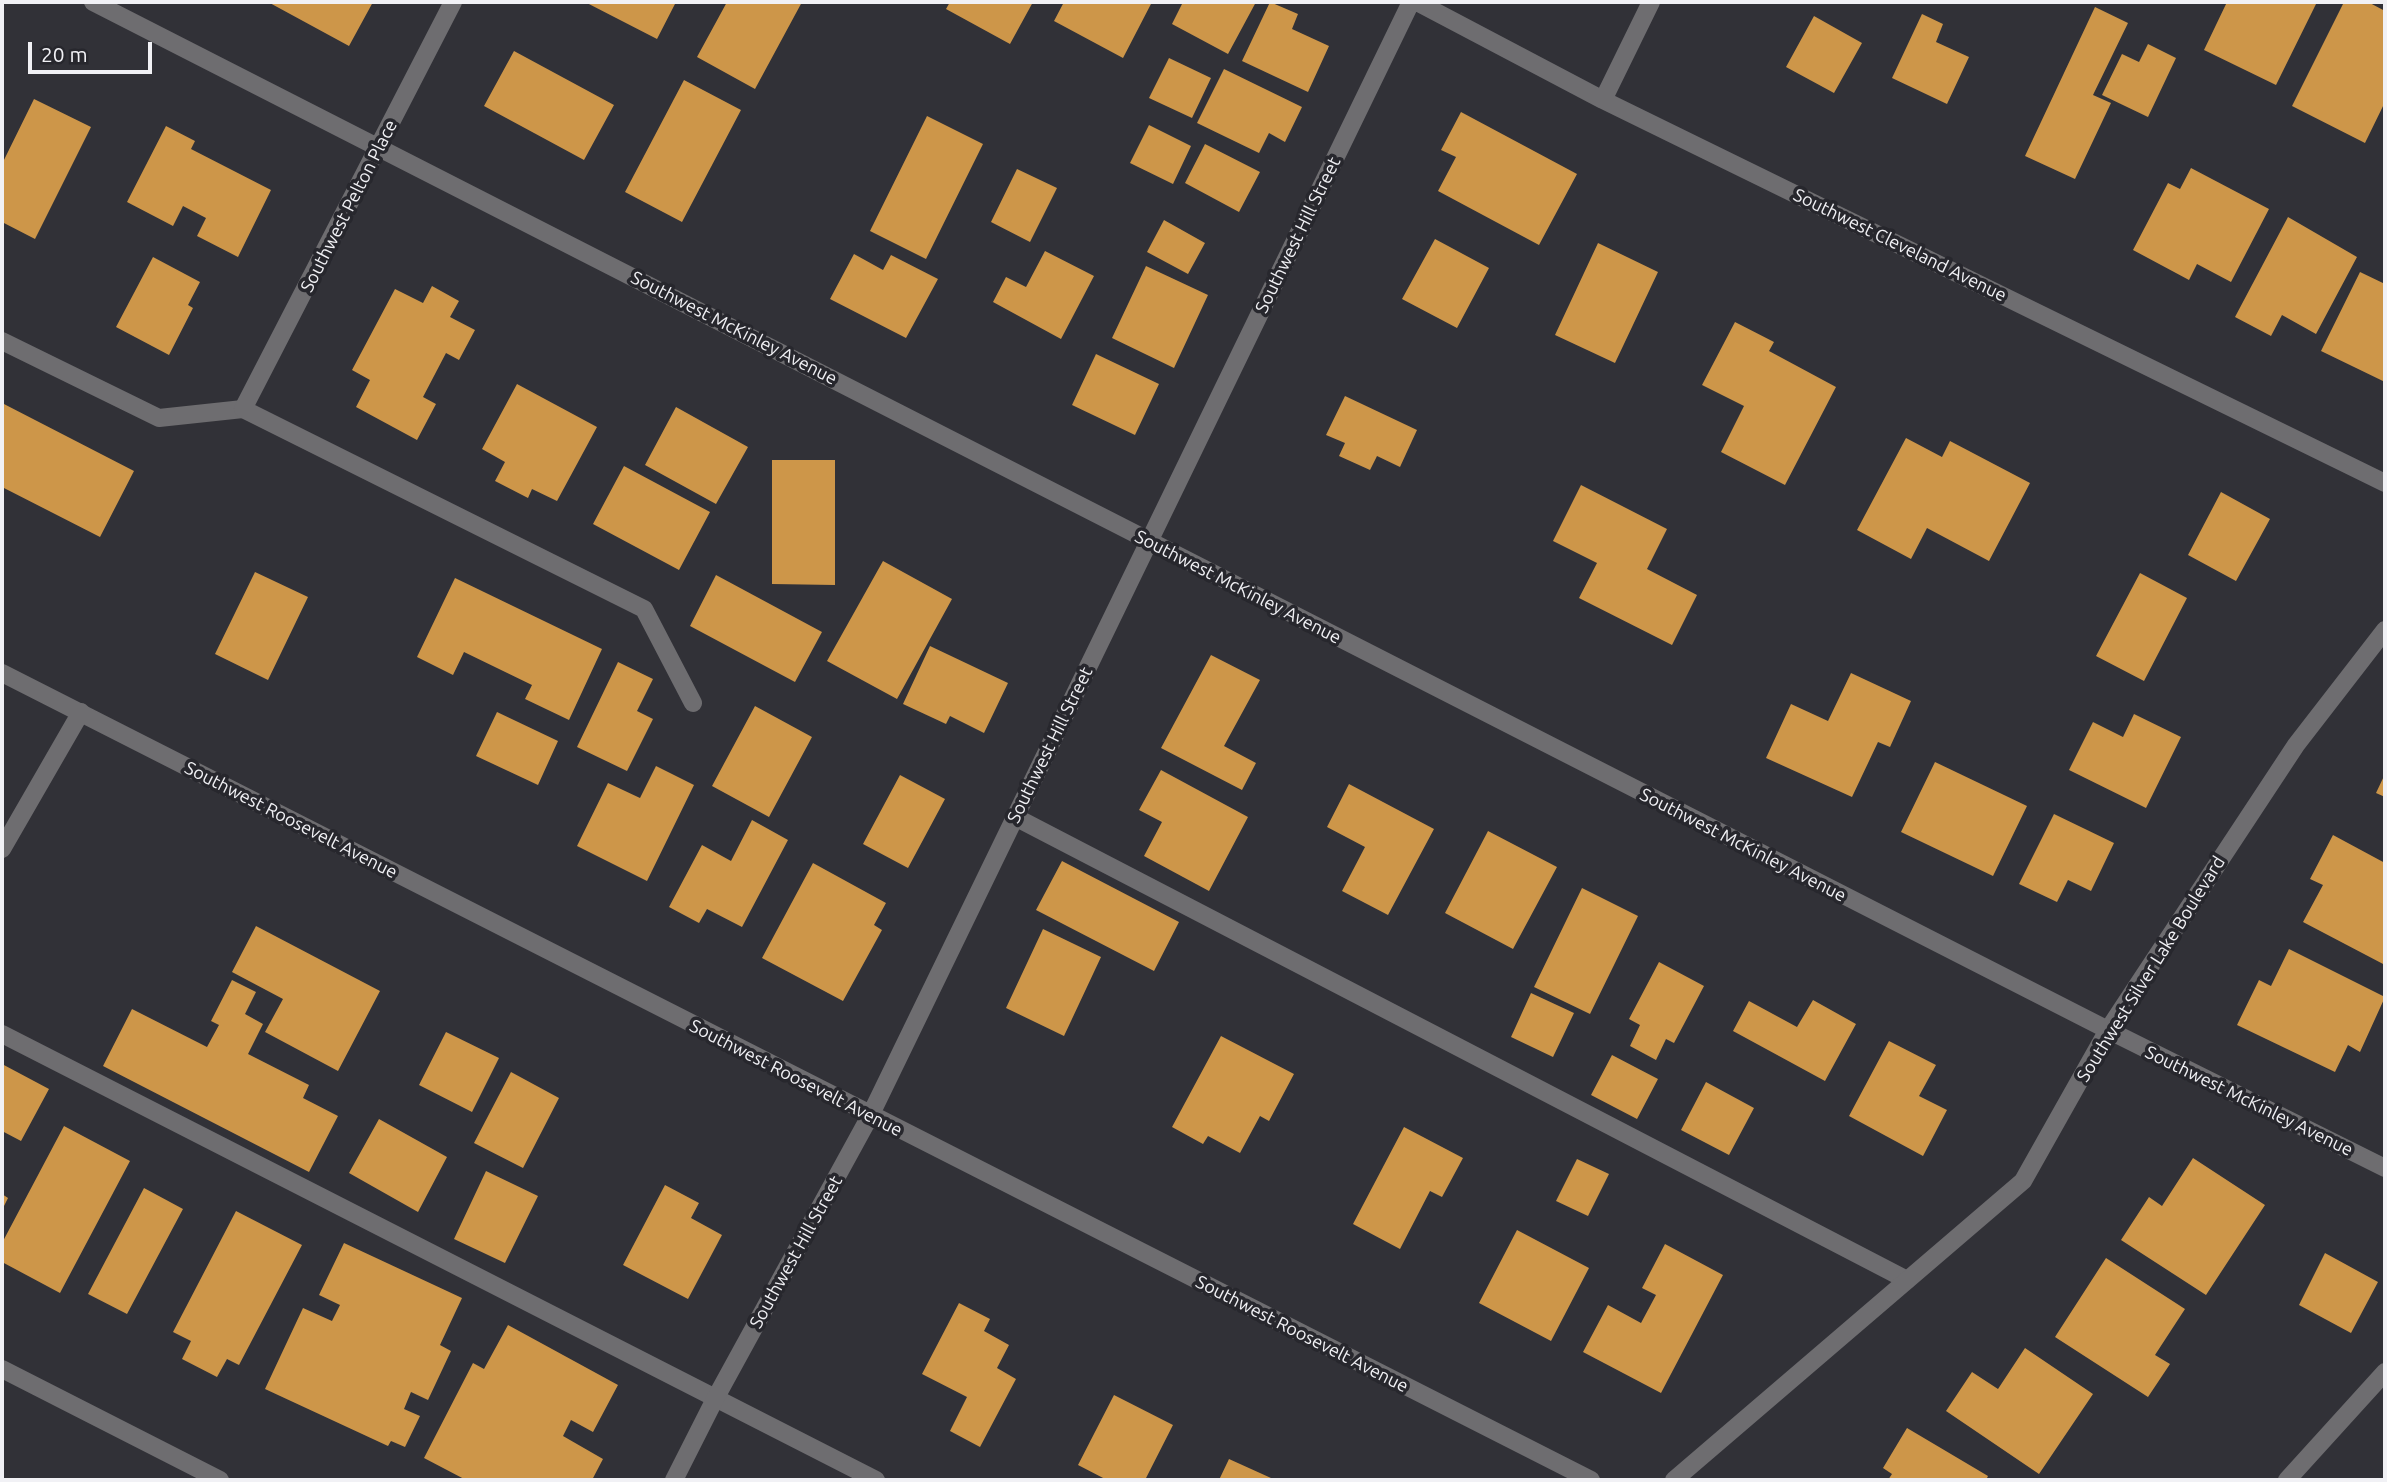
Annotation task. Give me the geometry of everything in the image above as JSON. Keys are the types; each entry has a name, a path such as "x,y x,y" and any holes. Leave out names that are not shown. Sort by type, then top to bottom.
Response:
{"street":[{"name":"Southwest McKinley Avenue","path":"93,2 2108,1031 2385,1168"},
{"name":"Southwest Pelton Place","path":"243,409 453,2"},
{"name":"Southwest Hill Street","path":"674,1480 715,1399 870,1116 1411,2"},
{"name":"Southwest Cleveland Avenue","path":"1417,2 1603,100 2385,483"},
{"path":"1603,100 1651,2"},
{"path":"2,341 159,418 243,409 644,610 692,703"},
{"name":"Southwest Silver Lake Boulevard","path":"1674,1480 2023,1181 2108,1031 2296,745 2385,630"},
{"name":"Southwest Roosevelt Avenue","path":"2,673 1591,1480"},
{"path":"2,849 81,712"},
{"path":"1015,817 1907,1280"},
{"path":"2,1034 876,1480"},
{"path":"2,1369 220,1480"},
{"path":"2287,1480 2385,1372"}],"building":[{"path":"268,2 373,2 349,46"},
{"path":"585,2 676,2 657,39"},
{"path":"727,2 802,2 755,89 697,57"},
{"path":"950,2 1033,2 1010,44 946,9"},
{"path":"1064,2 1152,2 1123,58 1054,21"},
{"path":"1183,2 1256,2 1228,54 1172,24"},
{"path":"1270,2 1298,14 1292,29 1329,46 1308,92 1242,61"},
{"path":"2227,2 2317,2 2276,85 2204,50"},
{"path":"2344,2 2368,2 2385,11 2385,102 2365,143 2292,106"},
{"path":"2095,7 2128,23 2093,95 2111,103 2075,179 2025,156"},
{"path":"1922,14 1943,24 1936,42 1969,57 1947,104 1892,78"},
{"path":"1814,16 1862,43 1834,93 1786,67"},
{"path":"2148,44 2176,58 2148,117 2102,95 2122,54 2139,62"},
{"path":"514,51 614,105 584,160 484,106"},
{"path":"1169,58 1211,78 1192,118 1149,98"},
{"path":"1224,69 1302,107 1285,142 1269,133 1259,153 1197,123"},
{"path":"684,80 741,110 682,222 625,192"},
{"path":"34,99 91,127 35,239 2,222 2,164"},
{"path":"1461,112 1577,174 1539,245 1438,191 1456,157 1441,150"},
{"path":"927,116 983,144 926,259 870,231"},
{"path":"1149,125 1191,146 1173,184 1130,163"},
{"path":"166,126 195,141 191,149 271,190 238,257 197,236 206,218 183,206 173,226 127,202"},
{"path":"1205,144 1260,172 1239,212 1185,183"},
{"path":"2191,168 2269,209 2231,282 2197,264 2189,280 2133,250 2168,183 2180,189"},
{"path":"1017,169 1057,188 1030,242 991,222"},
{"path":"2288,217 2357,257 2316,334 2282,315 2271,336 2235,317"},
{"path":"1164,220 1205,243 1188,274 1147,252"},
{"path":"1435,239 1489,268 1457,328 1402,299"},
{"path":"1598,243 1658,272 1615,363 1555,335"},
{"path":"1045,251 1094,276 1061,339 993,302 1006,277 1026,287"},
{"path":"854,254 883,270 891,255 938,279 906,338 830,299"},
{"path":"153,257 200,282 188,305 193,308 169,355 116,327"},
{"path":"1146,266 1208,295 1174,368 1112,338"},
{"path":"2360,272 2385,284 2385,382 2321,351"},
{"path":"432,286 459,301 450,317 475,330 459,360 446,353 423,397 436,404 417,440 356,407 370,380 352,370 395,289 423,303"},
{"path":"1735,322 1774,342 1769,351 1836,387 1785,485 1721,452 1744,406 1702,385"},
{"path":"1096,354 1159,384 1135,435 1072,405"},
{"path":"517,384 597,427 557,501 532,489 528,498 495,481 505,462 482,449"},
{"path":"1345,396 1417,430 1400,467 1377,456 1370,470 1339,456 1345,443 1326,435"},
{"path":"2,403 134,471 100,537 2,487"},
{"path":"676,407 748,447 716,504 645,465"},
{"path":"1906,438 1942,457 1950,441 2030,483 1989,561 1927,528 1911,559 1857,530"},
{"path":"772,460 835,460 835,585 772,584"},
{"path":"624,466 710,512 679,570 593,524"},
{"path":"1581,485 1667,529 1647,569 1697,595 1672,645 1579,598 1597,563 1553,541"},
{"path":"2221,492 2270,519 2236,581 2188,555"},
{"path":"883,561 952,599 897,699 827,661"},
{"path":"255,572 308,597 268,680 215,654"},
{"path":"2140,573 2187,598 2144,681 2096,656"},
{"path":"716,575 822,632 795,682 690,626"},
{"path":"455,578 602,649 569,720 525,699 532,685 464,652 453,675 417,657"},
{"path":"930,646 1008,683 984,733 950,716 946,724 903,704"},
{"path":"1211,655 1260,680 1224,746 1256,763 1242,790 1161,748"},
{"path":"618,662 653,679 637,711 653,719 627,771 577,747"},
{"path":"1851,673 1911,701 1890,747 1878,742 1852,797 1766,758 1791,704 1828,721"},
{"path":"755,706 812,737 769,817 712,786"},
{"path":"497,712 558,741 538,785 476,756"},
{"path":"2134,714 2181,737 2146,808 2069,770 2093,722 2123,737"},
{"path":"1935,762 2027,806 1993,876 1901,832"},
{"path":"656,766 694,785 647,881 577,846 608,783 640,798"},
{"path":"1161,770 1248,817 1209,891 1144,856 1162,822 1139,810"},
{"path":"2385,774 2385,797 2376,793"},
{"path":"900,775 945,799 908,868 863,844"},
{"path":"1349,784 1434,829 1388,915 1342,891 1365,847 1327,827"},
{"path":"2054,814 2114,843 2091,891 2068,880 2057,902 2019,884"},
{"path":"752,820 788,840 742,927 707,909 699,923 669,907 702,845 731,861"},
{"path":"1488,831 1557,867 1513,949 1445,913"},
{"path":"2333,835 2385,863 2385,965 2303,922 2323,885 2310,879"},
{"path":"1062,861 1179,922 1154,971 1036,910"},
{"path":"813,863 886,903 874,925 882,930 843,1001 762,958"},
{"path":"1582,888 1638,916 1590,1014 1534,987"},
{"path":"256,926 380,991 338,1071 265,1032 283,999 232,972"},
{"path":"1043,929 1101,957 1064,1036 1006,1008"},
{"path":"2289,949 2385,997 2360,1052 2348,1045 2335,1072 2237,1025 2259,980 2271,986"},
{"path":"1659,962 1704,986 1674,1043 1666,1039 1656,1060 1630,1046 1640,1025 1629,1019"},
{"path":"232,980 256,992 245,1014 263,1024 248,1054 309,1085 303,1098 338,1116 309,1172 103,1066 132,1009 207,1047 219,1025 211,1021"},
{"path":"1531,993 1574,1013 1553,1057 1511,1037"},
{"path":"1813,1000 1856,1024 1825,1081 1733,1031 1749,1001 1797,1027"},
{"path":"446,1032 499,1058 472,1112 419,1085"},
{"path":"1221,1036 1294,1074 1269,1121 1260,1116 1240,1153 1208,1136 1203,1144 1172,1127"},
{"path":"1889,1041 1936,1065 1919,1096 1947,1110 1923,1156 1849,1116"},
{"path":"1612,1055 1658,1079 1637,1119 1591,1095"},
{"path":"2,1064 49,1089 21,1141 2,1131"},
{"path":"511,1072 559,1098 523,1168 474,1143"},
{"path":"1706,1082 1754,1108 1729,1155 1681,1130"},
{"path":"379,1119 447,1157 418,1212 349,1173"},
{"path":"64,1126 130,1161 60,1293 2,1262 2,1243"},
{"path":"1404,1127 1463,1158 1442,1197 1430,1191 1400,1249 1353,1224"},
{"path":"2193,1158 2265,1205 2206,1295 2121,1240 2149,1197 2162,1206"},
{"path":"1577,1159 1609,1174 1588,1216 1556,1201"},
{"path":"486,1171 538,1196 505,1263 454,1239"},
{"path":"665,1185 699,1203 691,1218 722,1235 688,1299 623,1265"},
{"path":"144,1188 183,1209 127,1314 88,1294"},
{"path":"2,1194 8,1198 2,1210"},
{"path":"236,1211 302,1245 239,1365 227,1359 217,1377 182,1359 191,1341 173,1332"},
{"path":"1517,1230 1589,1268 1551,1341 1479,1303"},
{"path":"344,1243 462,1298 440,1345 451,1351 428,1400 411,1392 404,1409 420,1416 405,1447 391,1441 388,1446 265,1389 303,1308 332,1321 340,1305 319,1295"},
{"path":"1665,1244 1723,1275 1661,1393 1583,1352 1608,1305 1641,1323 1656,1295 1642,1288"},
{"path":"2325,1253 2378,1282 2351,1333 2299,1305"},
{"path":"2106,1258 2185,1309 2155,1355 2170,1364 2148,1397 2055,1337"},
{"path":"959,1303 990,1319 984,1331 1009,1345 997,1368 1016,1379 980,1447 950,1431 967,1397 922,1374"},
{"path":"508,1325 618,1385 593,1432 571,1420 563,1436 603,1459 592,1480 466,1480 424,1458 473,1363 484,1369"},
{"path":"2025,1348 2093,1394 2039,1474 1946,1411 1972,1372 1998,1389"},
{"path":"1114,1395 1173,1425 1145,1480 1107,1480 1078,1465"},
{"path":"1907,1428 1988,1476 1986,1480 1888,1480 1892,1474 1883,1468"},
{"path":"1229,1459 1271,1478 1219,1480"}]}
